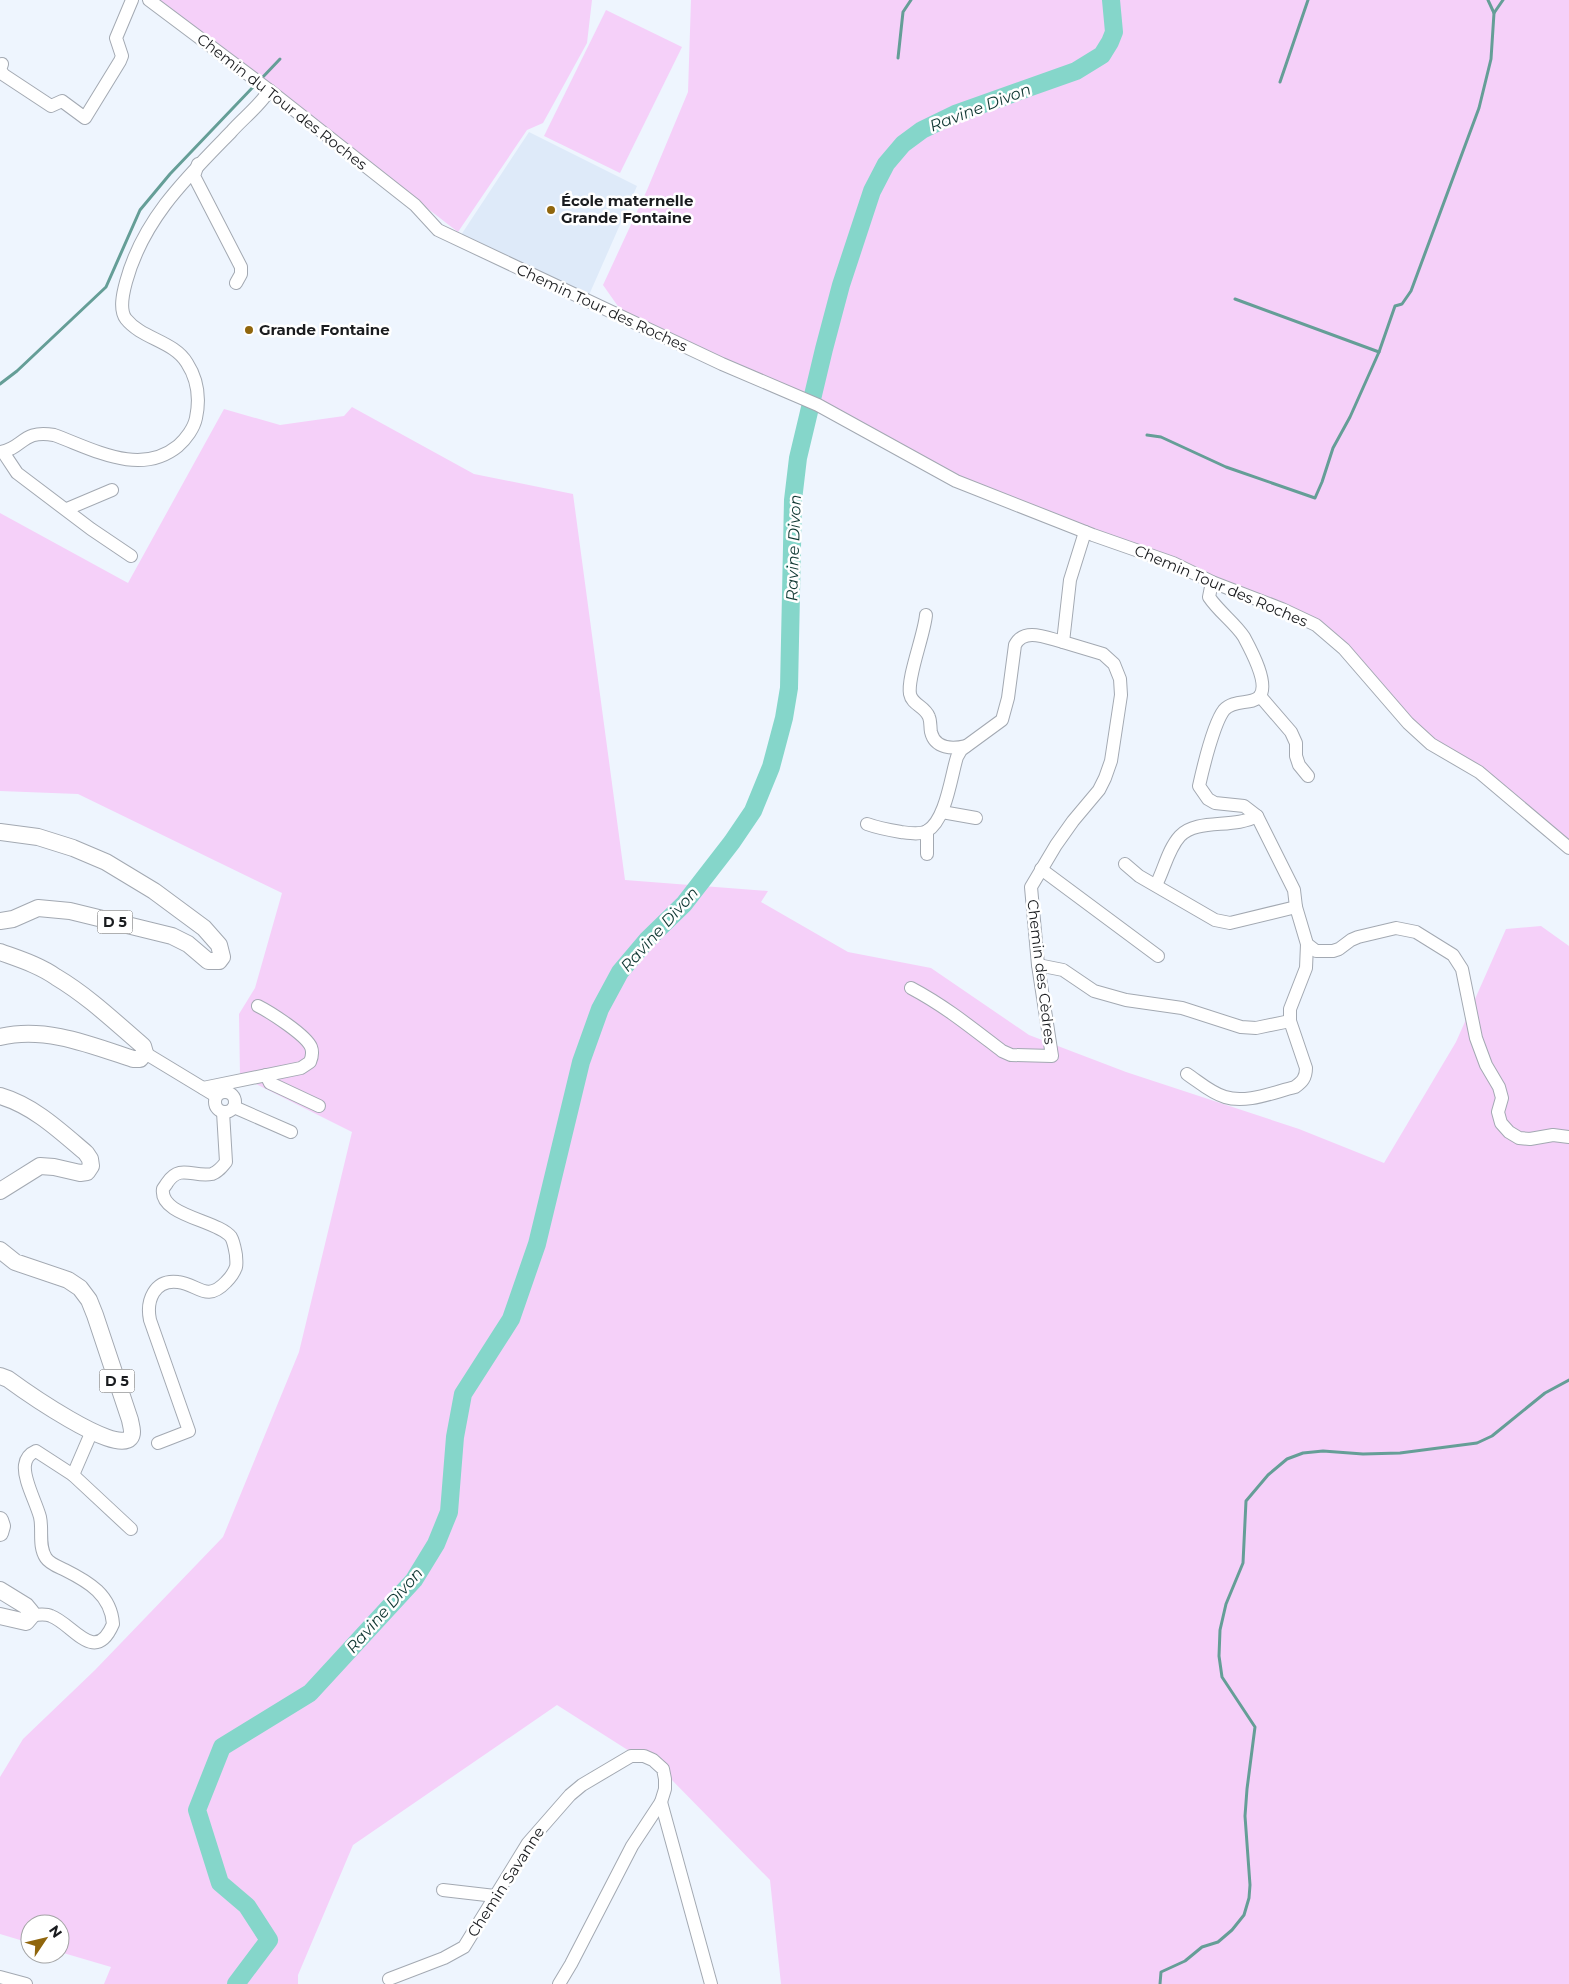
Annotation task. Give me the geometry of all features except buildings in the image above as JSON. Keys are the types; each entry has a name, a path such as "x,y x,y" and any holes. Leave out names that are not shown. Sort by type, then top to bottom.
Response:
{"main road":[{"name":"D 5","path":"0,832 38,837 73,848 106,862 154,891 204,928 219,945 222,957 219,961 208,961 188,944 172,936 70,911 38,908 12,919 0,921"},
{"path":"0,952 28,961 56,976 93,1003 143,1046 145,1053 140,1059 133,1059 64,1038 19,1033 0,1037"},
{"path":"0,1096 29,1109 50,1122 86,1153 91,1166 87,1172 80,1173 40,1166 32,1169 13,1184 0,1191"},
{"name":"D 5","path":"0,1250 15,1262 68,1280 80,1288 89,1300 103,1338 132,1432 127,1440 118,1440 92,1431 60,1414 8,1379 0,1376"},
{"path":"0,1520 2,1526 0,1533"},
{"path":"0,1590 26,1606 32,1612 32,1615 26,1622 0,1616"}],"street":[{"path":"2,64 0,70 4,76 51,106 62,100 85,118 122,56 116,38 132,0"},
{"name":"Chemin du Tour des Roches","path":"150,0 269,90 415,205"},
{"path":"131,556 17,473 1,452 35,433 43,433 54,435 118,459 145,460 168,454 181,443 195,425 199,404 196,381 187,362 173,349 137,328 125,318 122,303 126,282 140,245 154,218 187,176 269,90"},
{"path":"198,164 194,176 241,267 241,274 236,283"},
{"name":"Chemin Tour des Roches","path":"415,205 438,230 722,364 818,405 956,481 1085,532 1173,562 1212,582 1316,625 1344,649 1408,723 1431,744 1479,772 1569,848"},
{"path":"67,509 112,490"},
{"path":"1063,642 1070,580 1085,532"},
{"path":"1187,1074 1225,1098 1244,1099 1295,1087 1306,1076 1306,1068 1290,1021 1290,1008 1306,968 1307,944 1296,907 1294,890 1257,816 1244,806 1215,803 1208,799 1199,786 1219,720 1225,709 1236,702 1255,700 1260,696 1264,684 1243,636 1217,609 1209,597 1212,582"},
{"path":"926,615 925,628 910,682 910,693 913,701 925,710 929,717 932,734 937,742 946,747 966,746"},
{"name":"Chemin des Cèdres","path":"911,988 944,1006 1002,1051 1011,1055 1052,1056 1038,965 1031,887 1073,821 1099,790 1105,778 1111,761 1121,695 1120,679 1114,664 1103,654 1063,642 1030,634 1018,639 1015,645 1006,710 1002,720 966,746"},
{"path":"1260,696 1292,732 1296,743 1296,756 1299,765 1308,776"},
{"path":"867,824 879,829 908,832 927,831 942,812 957,757 966,746"},
{"path":"942,812 976,818"},
{"path":"1156,885 1174,845 1180,836 1187,831 1201,826 1244,822 1257,816"},
{"path":"927,831 927,854"},
{"path":"1125,864 1139,876 1215,920 1230,923 1296,907"},
{"path":"1041,869 1158,956"},
{"path":"1307,944 1316,951 1333,951 1358,937 1396,928 1416,932 1453,955 1462,969 1486,1065 1499,1086 1502,1098 1498,1112 1501,1123 1509,1132 1519,1138 1530,1139 1553,1135 1569,1137"},
{"path":"1038,965 1062,970 1094,991 1126,1000 1182,1008 1241,1027 1256,1028 1290,1021"},
{"path":"203,1088 301,1068 310,1062 312,1057 311,1046 308,1042 273,1013 258,1006"},
{"path":"145,1053 216,1096 216,1108 228,1109 291,1132"},
{"path":"266,1075 270,1083 319,1106"},
{"path":"158,1443 189,1431 150,1320 148,1309 150,1298 157,1289 168,1282 179,1282 202,1292 213,1292 228,1280 237,1265 236,1250 231,1237 169,1206 164,1196 163,1188 172,1176 181,1172 206,1175 214,1173 226,1162 228,1109"},
{"path":"73,1475 92,1431"},
{"path":"32,1615 46,1614 53,1616 83,1639 92,1643 98,1643 105,1638 113,1624 109,1607 100,1593 74,1574 52,1564 46,1559 41,1542 40,1517 25,1470 27,1457 36,1451 73,1475 131,1529"},
{"name":"Chemin Savanne","path":"389,1979 444,1958 464,1947 528,1843 570,1795 582,1785 631,1756 644,1756 654,1760 663,1769 665,1789 661,1802 632,1846 559,1984"},
{"path":"661,1802 710,1984"},
{"path":"443,1890 494,1896"},
{"path":"0,1977 26,1984"}],"shaded area":[{"path":"157,0 592,0 587,43 543,123 527,130 458,232"},
{"path":"691,0 1569,0 1569,848 1545,826 1431,744 1316,625 956,481 622,312 603,285 647,190 688,92"},
{"path":"606,10 682,47 620,173 544,136"},
{"name":"École maternelle Grande Fontaine","path":"529,132 637,186 589,295 461,235"},
{"path":"352,407 474,474 573,494 625,880 768,891 761,902 848,952 931,968 1029,1035 1126,1072 1299,1129 1384,1163 1456,1042 1506,929 1541,926 1569,946 1569,1984 781,1984 770,1880 667,1775 557,1705 353,1845 298,1975 298,1984 104,1984 111,1967 70,1955 70,1914 20,1914 20,1940 0,1934 0,1777 23,1739 95,1670 223,1537 299,1352 352,1132 240,1076 239,1014 255,988 282,893 78,794 0,791 0,513 128,583 224,409 280,425 344,416"}],"waterway":[{"path":"898,58 903,12 911,0"},
{"name":"Ravine Divon","path":"236,1984 269,1940 247,1906 220,1883 197,1810 222,1747 310,1693 414,1580 436,1544 449,1512 455,1437 463,1394 511,1319 537,1244 581,1062 600,1009 620,972 647,940 684,904 732,842 753,811 771,767 784,718 789,688 793,500 798,458 841,285 872,191 886,164 903,144 922,130 955,114 1076,71 1102,55 1114,32 1111,0"},
{"path":"1280,82 1308,0"},
{"path":"1147,435 1161,437 1226,467 1315,498 1333,448 1350,417 1379,352 1395,306 1402,304 1411,291 1479,108 1491,59 1494,13 1488,0"},
{"path":"1494,13 1503,0"},
{"path":"261,79 280,59"},
{"path":"0,384 17,371 106,287 140,210 170,174 255,85"},
{"path":"1235,299 1379,352"},
{"path":"1160,1984 1161,1972 1185,1961 1202,1947 1218,1942 1232,1930 1244,1915 1249,1898 1250,1885 1245,1816 1255,1727 1222,1677 1219,1656 1220,1630 1226,1604 1243,1563 1246,1501 1268,1475 1287,1459 1303,1453 1323,1451 1363,1454 1400,1453 1477,1443 1492,1436 1545,1393 1569,1380"}],"place":[{"name":"École maternelle Grande Fontaine","path":"551,210"},
{"name":"Grande Fontaine","path":"249,330"}]}
